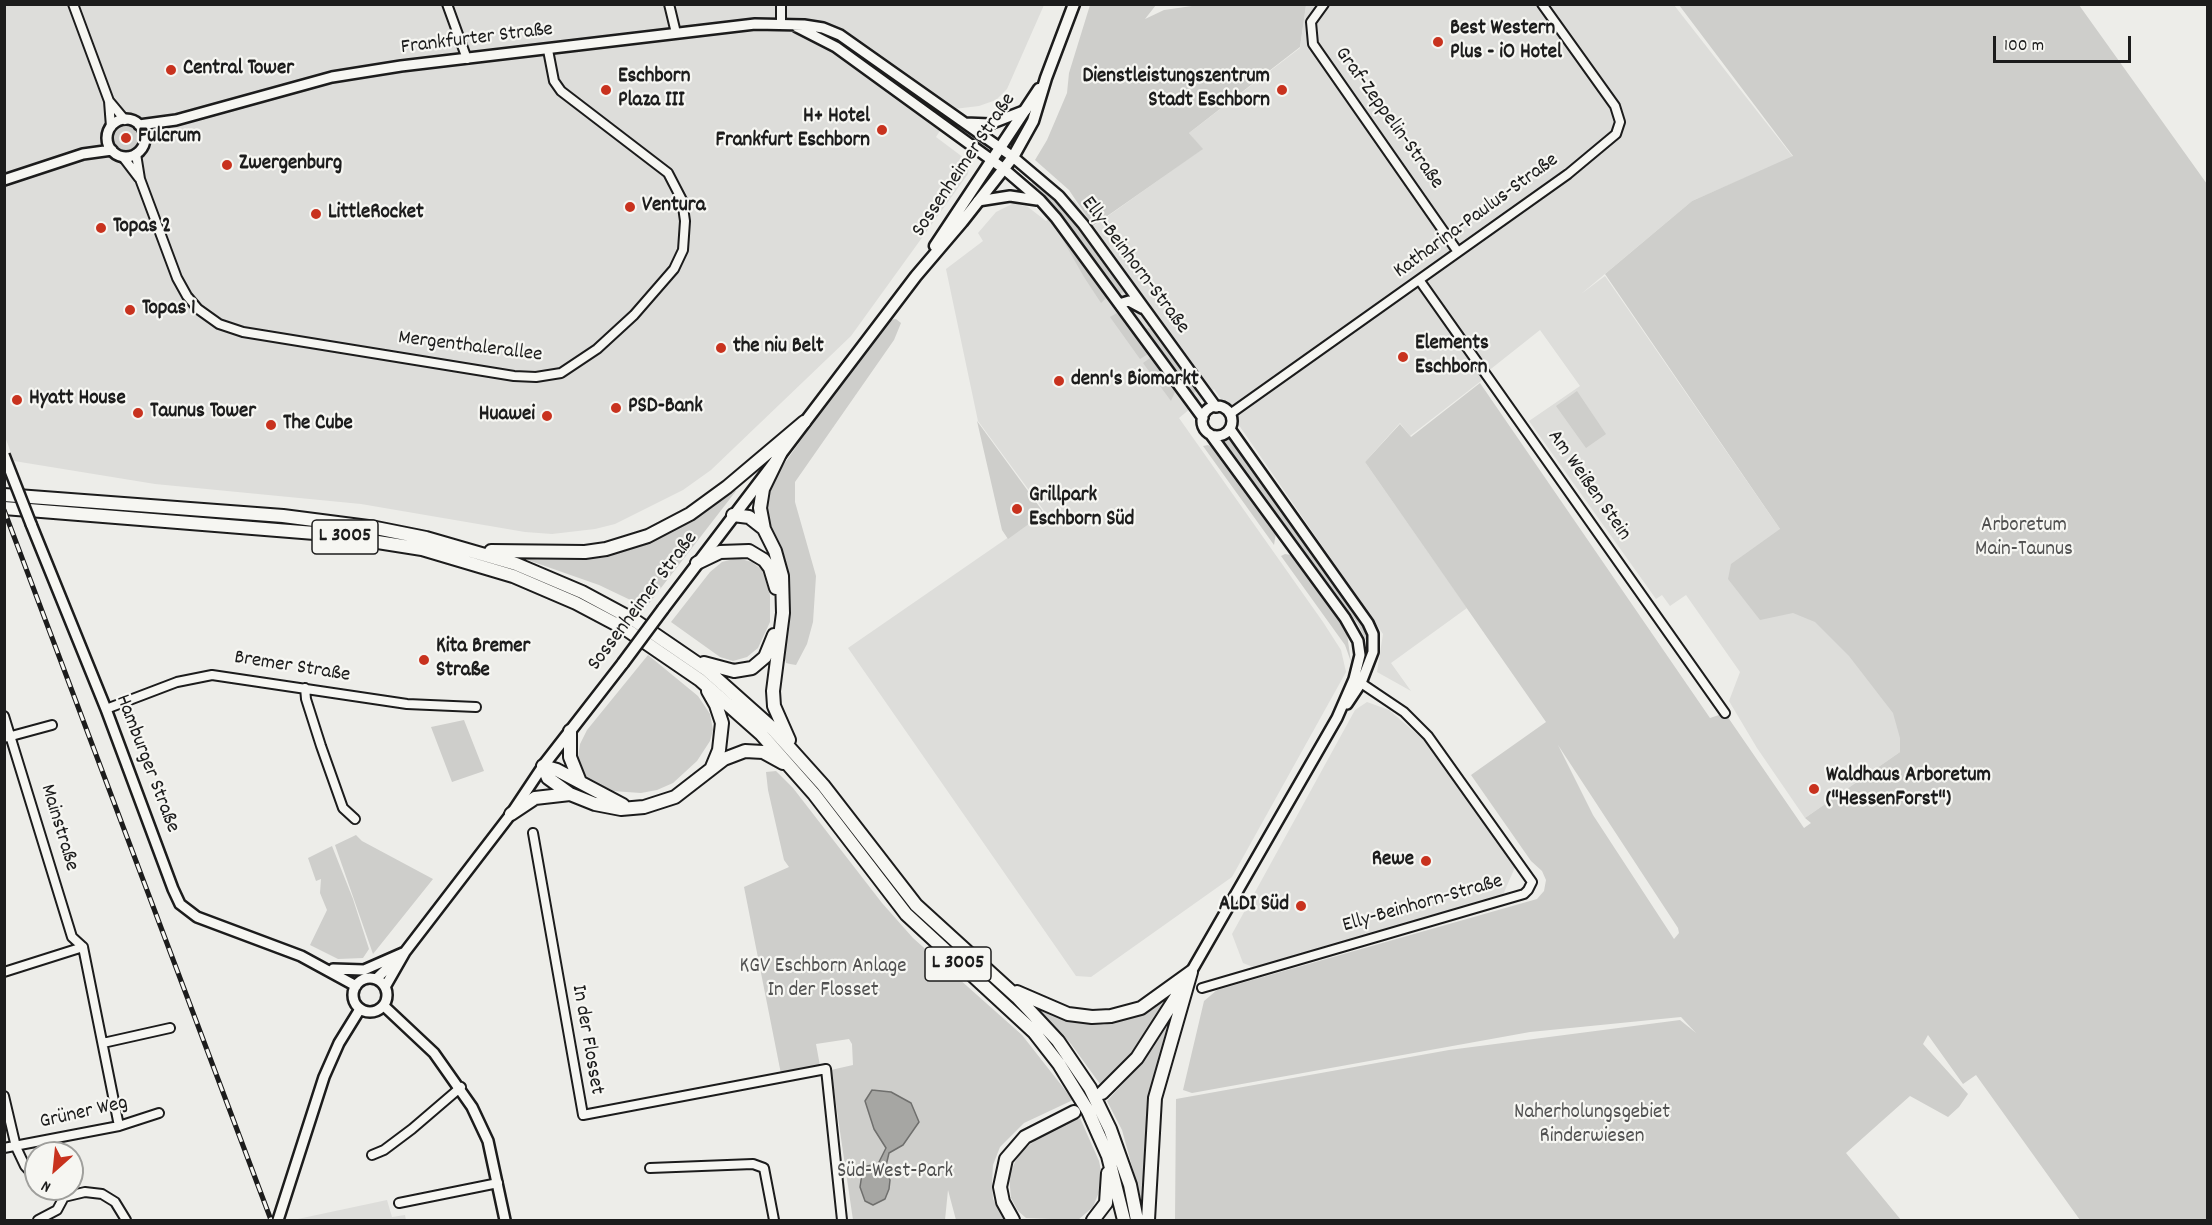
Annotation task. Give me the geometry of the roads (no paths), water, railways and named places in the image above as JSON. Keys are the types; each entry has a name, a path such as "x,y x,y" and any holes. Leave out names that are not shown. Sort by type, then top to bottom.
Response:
{"highway":[{"path":"476,550 529,553 585,552 606,549 648,536 690,514 718,494 804,422"},
{"path":"780,454 760,498 764,529 775,551 784,591 773,699 779,719 794,749"},
{"name":"L 3005","path":"4,495 342,523 426,538 476,550 582,592 634,620 691,658 744,702 794,749 916,905 1003,985 1058,1041 1090,1088 1120,1151 1137,1221"},
{"name":"L 3005","path":"4,508 303,532 422,549 513,576 576,603 627,630 700,680 761,734 798,775 906,914 946,953 1007,1006 1048,1049 1080,1095 1108,1156 1124,1221"},
{"path":"733,515 749,517 764,529"},
{"path":"691,658 724,670 752,668 770,649 776,630 778,602 774,577 770,568 764,560 749,551 720,552 697,563"},
{"path":"700,680 716,705 722,723 719,750 709,771"},
{"path":"570,731 570,757 580,782"},
{"path":"543,766 548,778 570,794 604,807 632,808 656,805 675,797 724,759 753,751 773,756 798,775"},
{"path":"543,766 580,782 609,800 632,808"},
{"path":"511,814 535,798 570,794"},
{"path":"1003,985 1068,1014 1111,1016 1141,1008 1191,972"},
{"path":"1102,1093 1141,1053 1191,972"},
{"path":"1148,1221 1155,1098 1191,972"},
{"path":"1013,1221 1003,1202 1000,1187 1006,1159 1025,1137 1074,1112"},
{"path":"1094,1221 1106,1203 1108,1156"}],"main road":[{"name":"Sossenheimer Straße","path":"543,766 916,276 1013,157 1034,122 1046,78 1074,4"},
{"name":"Sossenheimer Straße","path":"916,276 1046,78"}],"street":[{"path":"73,4 109,101 111,126 107,140 111,150 123,157 136,154 143,146 144,136 139,124"},
{"path":"447,4 467,59"},
{"path":"669,4 676,33"},
{"path":"781,4 784,24"},
{"name":"Graf-Zeppelin-Straße","path":"1324,4 1311,22 1313,44 1458,252"},
{"name":"Katharina-Paulus-Straße","path":"1230,414 1420,281 1577,167 1616,134 1620,123 1615,106 1542,4"},
{"name":"Frankfurter Straße","path":"784,24 806,31 836,47 1004,169"},
{"name":"Frankfurter Straße","path":"125,120 139,124 176,120 332,77 676,33 784,24 817,27 840,35 960,122 1013,157"},
{"name":"Mergenthalerallee","path":"136,154 140,179 177,278 187,296 208,318 231,330 514,376 536,377 561,374 597,349 634,315 674,269 683,250 685,221 682,200 668,173 561,91 554,81 548,50"},
{"path":"109,101 125,120 111,126"},
{"path":"960,122 983,125 1026,110"},
{"name":"Frankfurter Straße","path":"144,136 176,120"},
{"path":"83,154 107,140"},
{"path":"4,180 83,154 111,150"},
{"name":"Mergenthalerallee","path":"123,157 140,179"},
{"name":"Elly-Beinhorn-Straße","path":"1013,157 1065,203 1216,406 1224,408 1230,414"},
{"name":"Elly-Beinhorn-Straße","path":"1004,169 1040,200 1119,304 1203,418 1204,429 1211,435 1352,629 1360,655 1357,681"},
{"path":"978,201 1010,196 1040,200"},
{"name":"Am Weißen Stein","path":"1420,281 1493,380 1725,713"},
{"path":"1119,304 1134,302 1146,311"},
{"path":"1203,418 1209,409 1216,406"},
{"path":"1211,435 1223,435 1230,429 1230,414"},
{"name":"Elly-Beinhorn-Straße","path":"1191,972 1337,718 1372,652 1373,634 1368,623 1230,429"},
{"name":"Hamburger Straße","path":"4,455 106,710 172,889 180,904 189,912 220,927 322,965 356,986"},
{"name":"Bremer Straße","path":"106,710 177,682 212,675 407,704 476,707"},
{"name":"Elly-Beinhorn-Straße","path":"1202,988 1524,894 1528,890 1532,882 1428,736 1404,712 1357,681"},
{"path":"305,688 321,746 343,808 355,819"},
{"name":"Mainstraße","path":"4,716 8,737 72,938 83,947"},
{"path":"8,737 52,725"},
{"name":"Sossenheimer Straße","path":"384,1006 387,998 385,987 405,952 511,814 543,766"},
{"name":"In der Flosset","path":"533,833 583,1114 826,1069 842,1221"},
{"path":"4,972 83,947 119,1126"},
{"path":"322,965 339,970 356,971 374,967 405,952"},
{"name":"Sossenheimer Straße","path":"356,986 364,979 376,979 405,952"},
{"path":"376,979 385,987"},
{"path":"356,986 354,1001 360,1009 372,1012 384,1006 434,1053 461,1087 488,1141 505,1221"},
{"path":"278,1221 324,1077 339,1043 360,1009"},
{"path":"103,1043 170,1028"},
{"path":"372,1155 384,1150 461,1087"},
{"path":"4,1096 16,1147 24,1159"},
{"name":"Grüner Weg","path":"4,1148 119,1126 159,1113"},
{"path":"650,1168 753,1164 764,1168 774,1221"},
{"path":"399,1203 498,1183"},
{"path":"84,1192 102,1194 115,1202 126,1221"},
{"path":"38,1221 57,1210 62,1201"}],"railway":[{"path":"4,510 271,1220"}],"place":[{"name":"Best Western Plus - iO Hotel","path":"1438,42"},
{"name":"Central Tower","path":"171,70"},
{"name":"Eschborn Plaza III","path":"606,90"},
{"name":"Dienstleistungszentrum Stadt Eschborn","path":"1282,90"},
{"name":"H+ Hotel Frankfurt Eschborn","path":"882,130"},
{"name":"Fulcrum","path":"126,138"},
{"name":"Zwergenburg","path":"227,165"},
{"name":"Ventura","path":"630,207"},
{"name":"LittleRocket","path":"316,214"},
{"name":"Topas 2","path":"101,228"},
{"name":"Topas 1","path":"130,310"},
{"name":"the niu Belt","path":"721,348"},
{"name":"Elements Eschborn","path":"1403,357"},
{"name":"denn's Biomarkt","path":"1059,381"},
{"name":"Hyatt House","path":"17,400"},
{"name":"PSD-Bank","path":"616,408"},
{"name":"Taunus Tower","path":"138,413"},
{"name":"Huawei","path":"547,416"},
{"name":"The Cube","path":"271,425"},
{"name":"Grillpark Eschborn Süd","path":"1017,509"},
{"name":"Kita Bremer Straße","path":"424,660"},
{"name":"Waldhaus Arboretum (\"HessenForst\")","path":"1814,789"},
{"name":"Rewe","path":"1426,861"},
{"name":"ALDI Süd","path":"1301,906"}],"park label":[{"name":"Arboretum Main-Taunus","path":"2024,539"},
{"name":"KGV Eschborn Anlage In der Flosset","path":"823,980"},
{"name":"Naherholungsgebiet Rinderwiesen","path":"1592,1126"},
{"name":"Süd-West-Park","path":"895,1173"}]}
